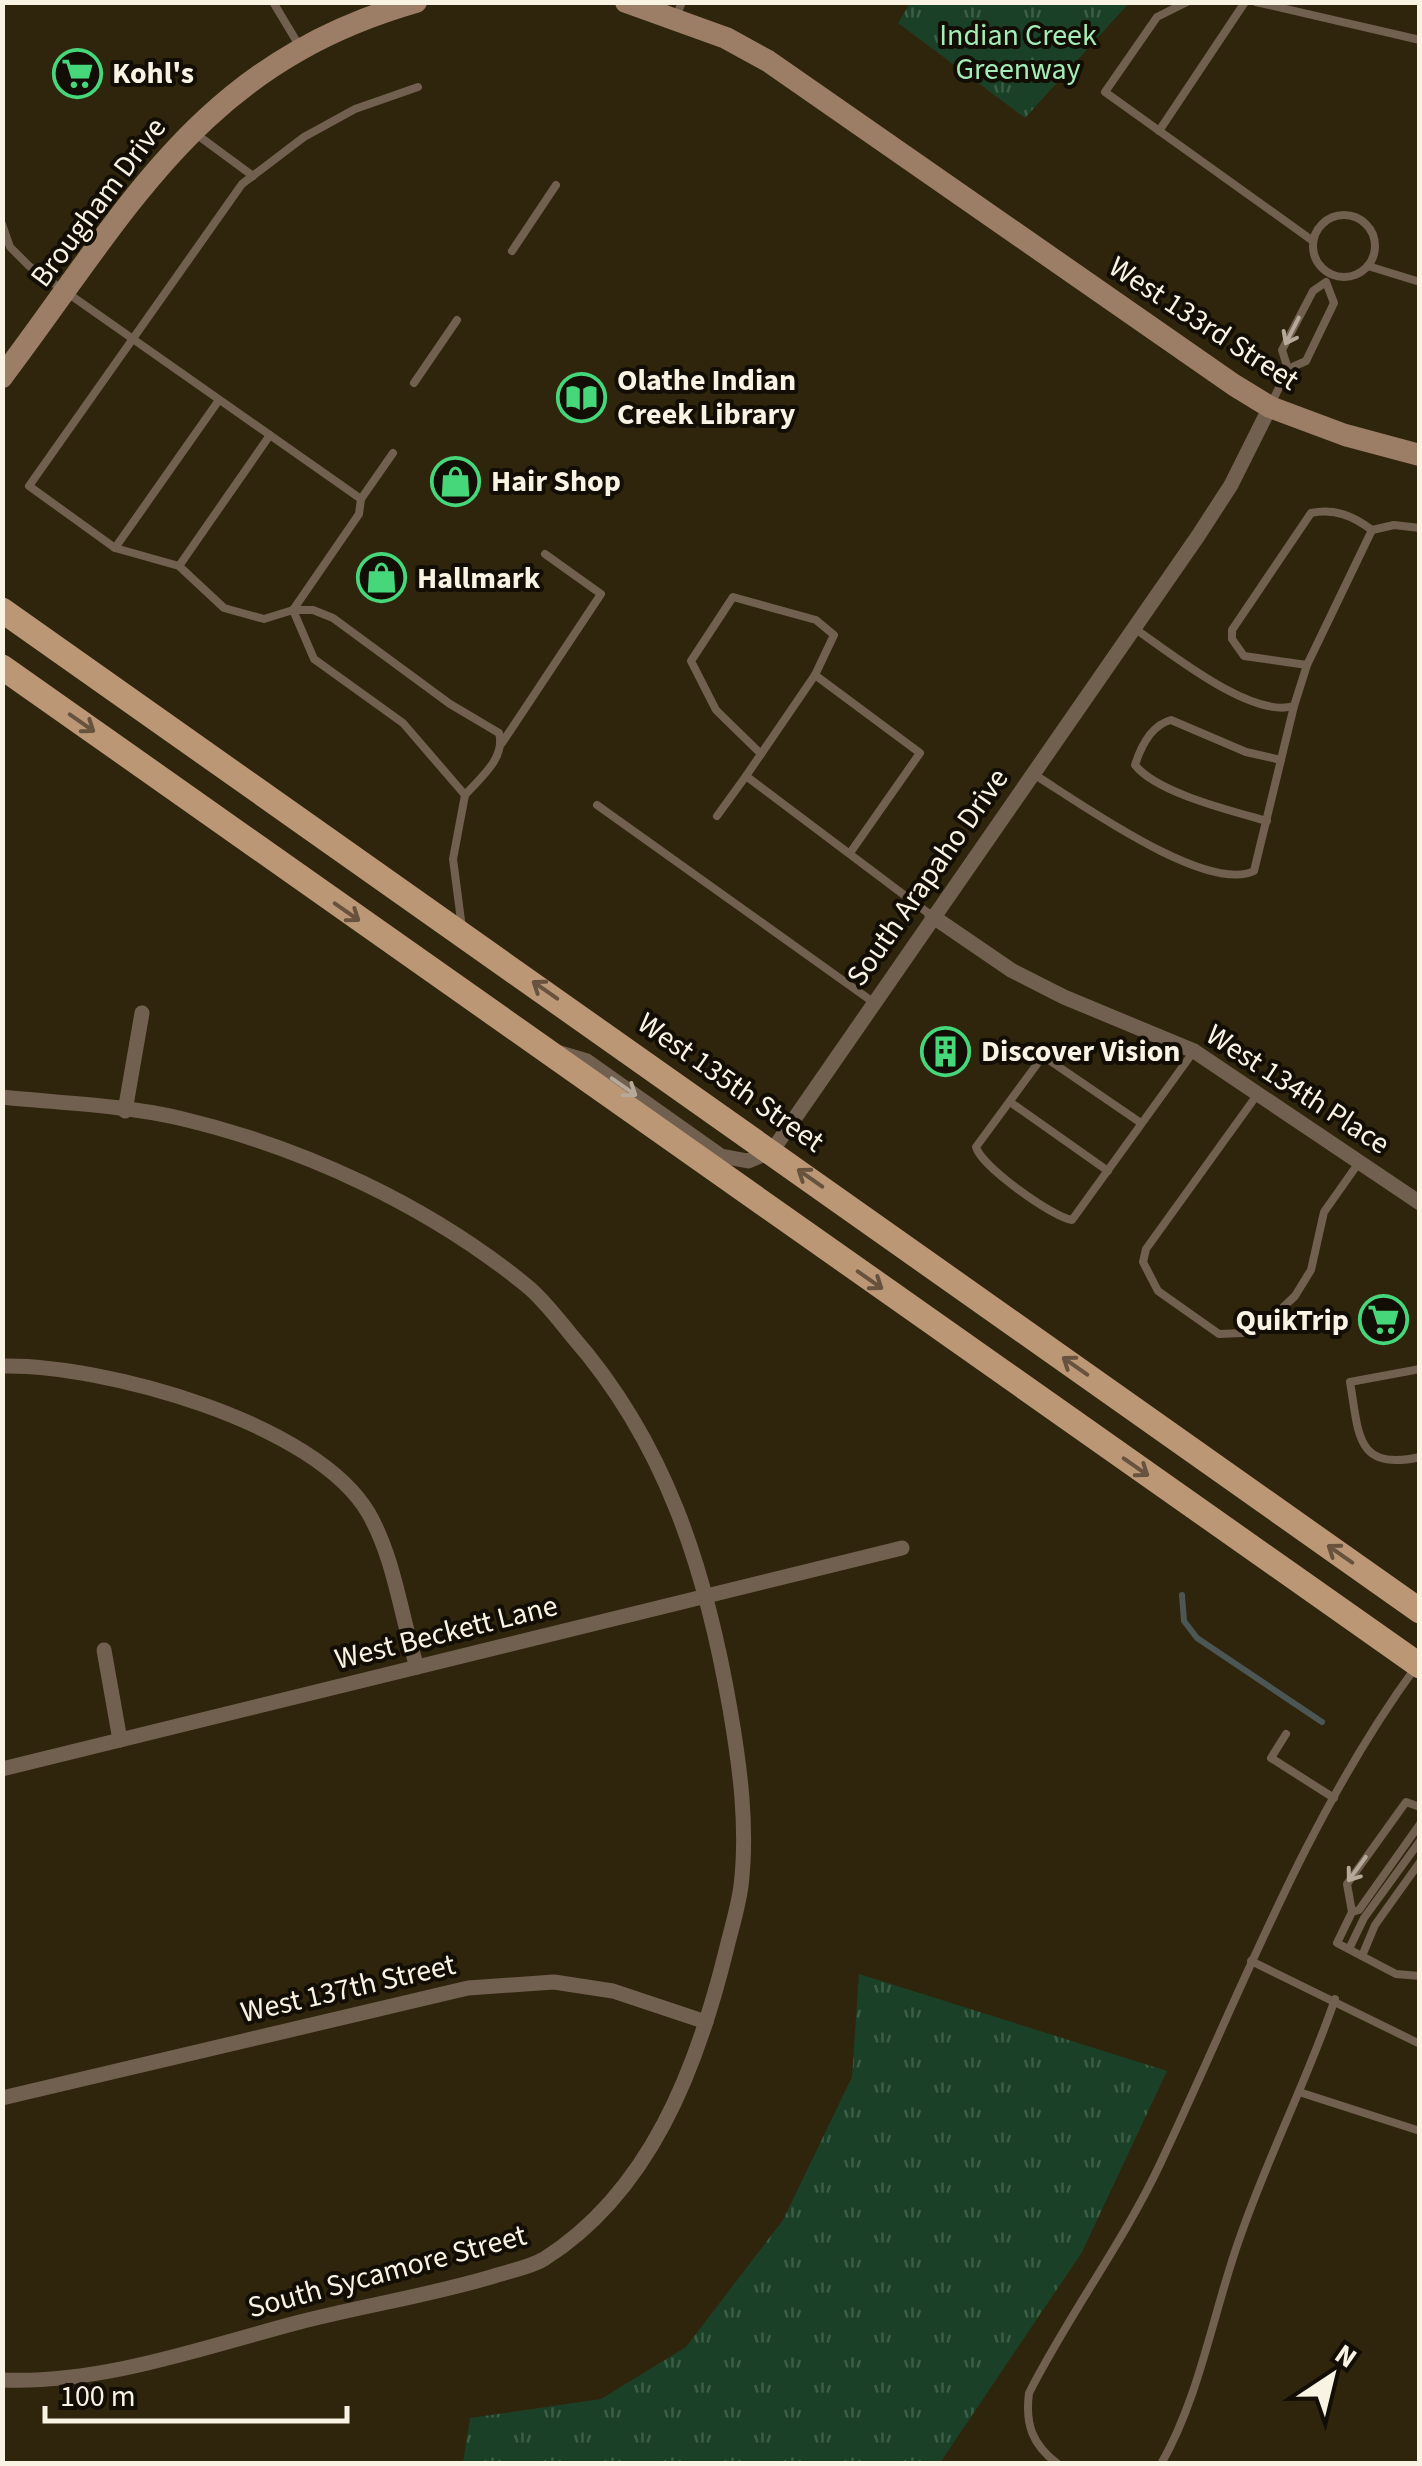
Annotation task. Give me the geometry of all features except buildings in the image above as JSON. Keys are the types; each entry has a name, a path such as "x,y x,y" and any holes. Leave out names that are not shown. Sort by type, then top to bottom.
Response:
{"main road":[{"name":"West 135th Street","path":"2,610 462,931 1420,1611"},
{"path":"2,667 1419,1664"}],"street":[{"path":"626,2 679,10"},
{"name":"Brougham Drive","path":"2,377 191,130 252,78 300,48 373,15 416,3"},
{"name":"West 133rd Street","path":"679,10 768,62 1270,407 1345,434 1420,454"},
{"name":"South Arapaho Drive","path":"772,1151 1231,486 1270,407"},
{"name":"West 134th Place","path":"932,916 1011,970 1064,997 1194,1051 1420,1203"},
{"path":"125,1111 142,1013"},
{"path":"537,1046 587,1061 721,1156 748,1161 772,1151"},
{"name":"South Sycamore Street","path":"2,1096 178,1118 336,1170 426,1214 531,1289 596,1362 652,1446 689,1532 706,1596 742,1783 741,1887 706,2022 683,2090 633,2175 595,2220 539,2262 200,2352 34,2381 2,2380"},
{"path":"2,1366 78,1372 140,1386 265,1430 322,1461 355,1493 386,1548 417,1667"},
{"name":"West Beckett Lane","path":"2,1769 902,1548"},
{"path":"104,1650 120,1740"},
{"name":"West 137th Street","path":"2,2098 468,1988 554,1982 614,1991 706,2022"}],"lane":[{"path":"273,2 300,48"},
{"path":"1187,2 1157,17 1105,92 1313,240 1316,260 1328,278 1334,303 1306,361 1288,370 1270,407"},
{"path":"1159,131 1245,2"},
{"path":"1256,2 1420,40"},
{"path":"418,87 355,109 304,138 242,184 29,486 115,548 179,566 224,608 264,619 293,610 313,610 332,618 450,704 499,733 502,743"},
{"path":"191,130 253,176"},
{"path":"512,251 556,185"},
{"path":"1288,370 1282,350 1312,291 1328,278 1350,277 1368,266 1375,246 1373,236 1360,220 1331,218 1313,240"},
{"path":"2,224 10,247 66,293 361,499"},
{"path":"1368,266 1420,282"},
{"path":"414,383 457,320"},
{"path":"115,548 219,400"},
{"path":"179,566 270,435"},
{"path":"293,610 360,514 361,499 393,453"},
{"path":"1307,666 1244,656 1232,638 1232,630 1311,513 1325,510 1354,517 1372,530 1394,525 1420,528"},
{"path":"1032,773 1138,841 1206,869 1246,875 1254,871 1307,666 1341,590 1369,544 1372,530"},
{"path":"462,931 453,860 464,795 491,767 502,743 601,594 545,554"},
{"path":"717,816 762,754 815,674 834,635 816,620 734,597 690,661 716,710 762,754"},
{"path":"293,610 314,659 402,723 464,795"},
{"path":"1134,628 1208,680 1252,700 1284,709 1294,706"},
{"path":"815,674 920,752 850,852"},
{"path":"1267,820 1163,784 1143,775 1135,765 1147,739 1161,723 1171,720 1246,752 1281,760"},
{"path":"746,776 932,916"},
{"path":"597,805 874,1002"},
{"path":"1141,1123 1044,1056 976,1147 979,1157 1060,1218 1072,1220 1194,1051"},
{"path":"1260,1092 1146,1248 1143,1262 1158,1291 1219,1334 1243,1333 1274,1316 1295,1296 1310,1270 1324,1212 1360,1161"},
{"path":"1010,1102 1108,1170"},
{"path":"1420,1369 1350,1382 1361,1442 1374,1458 1393,1463 1420,1456"},
{"path":"1058,2464 1043,2453 1032,2436 1026,2416 1030,2394 1132,2222 1251,1961 1334,1798 1419,1664"},
{"path":"1286,1734 1271,1758 1334,1798"},
{"path":"1420,1806 1406,1802 1346,1884 1352,1912 1337,1943 1396,1974 1420,1976"},
{"path":"1352,1912 1358,1910 1420,1824"},
{"path":"1349,1949 1364,1918 1420,1840"},
{"path":"1362,1956 1375,1925 1420,1862"},
{"path":"1251,1961 1336,1999 1420,2044"},
{"path":"1162,2464 1192,2394 1214,2312 1253,2199 1336,1999"},
{"path":"1299,2092 1420,2131"}],"green space":[{"name":"Indian Creek Greenway","path":"910,2 1129,3 1025,118 898,23"},
{"path":"859,1974 1167,2071 1082,2252 940,2463 463,2463 470,2418 601,2399 686,2347 783,2220 852,2077"}],"waterway":[{"path":"1182,1595 1184,1621 1197,1638 1322,1722"}],"place":[{"name":"Kohl's","path":"77,73"},
{"name":"Olathe Indian Creek Library","path":"582,397"},
{"name":"Hair Shop","path":"456,481"},
{"name":"Hallmark","path":"382,578"},
{"name":"Discover Vision","path":"946,1051"},
{"name":"QuikTrip","path":"1384,1320"}]}
